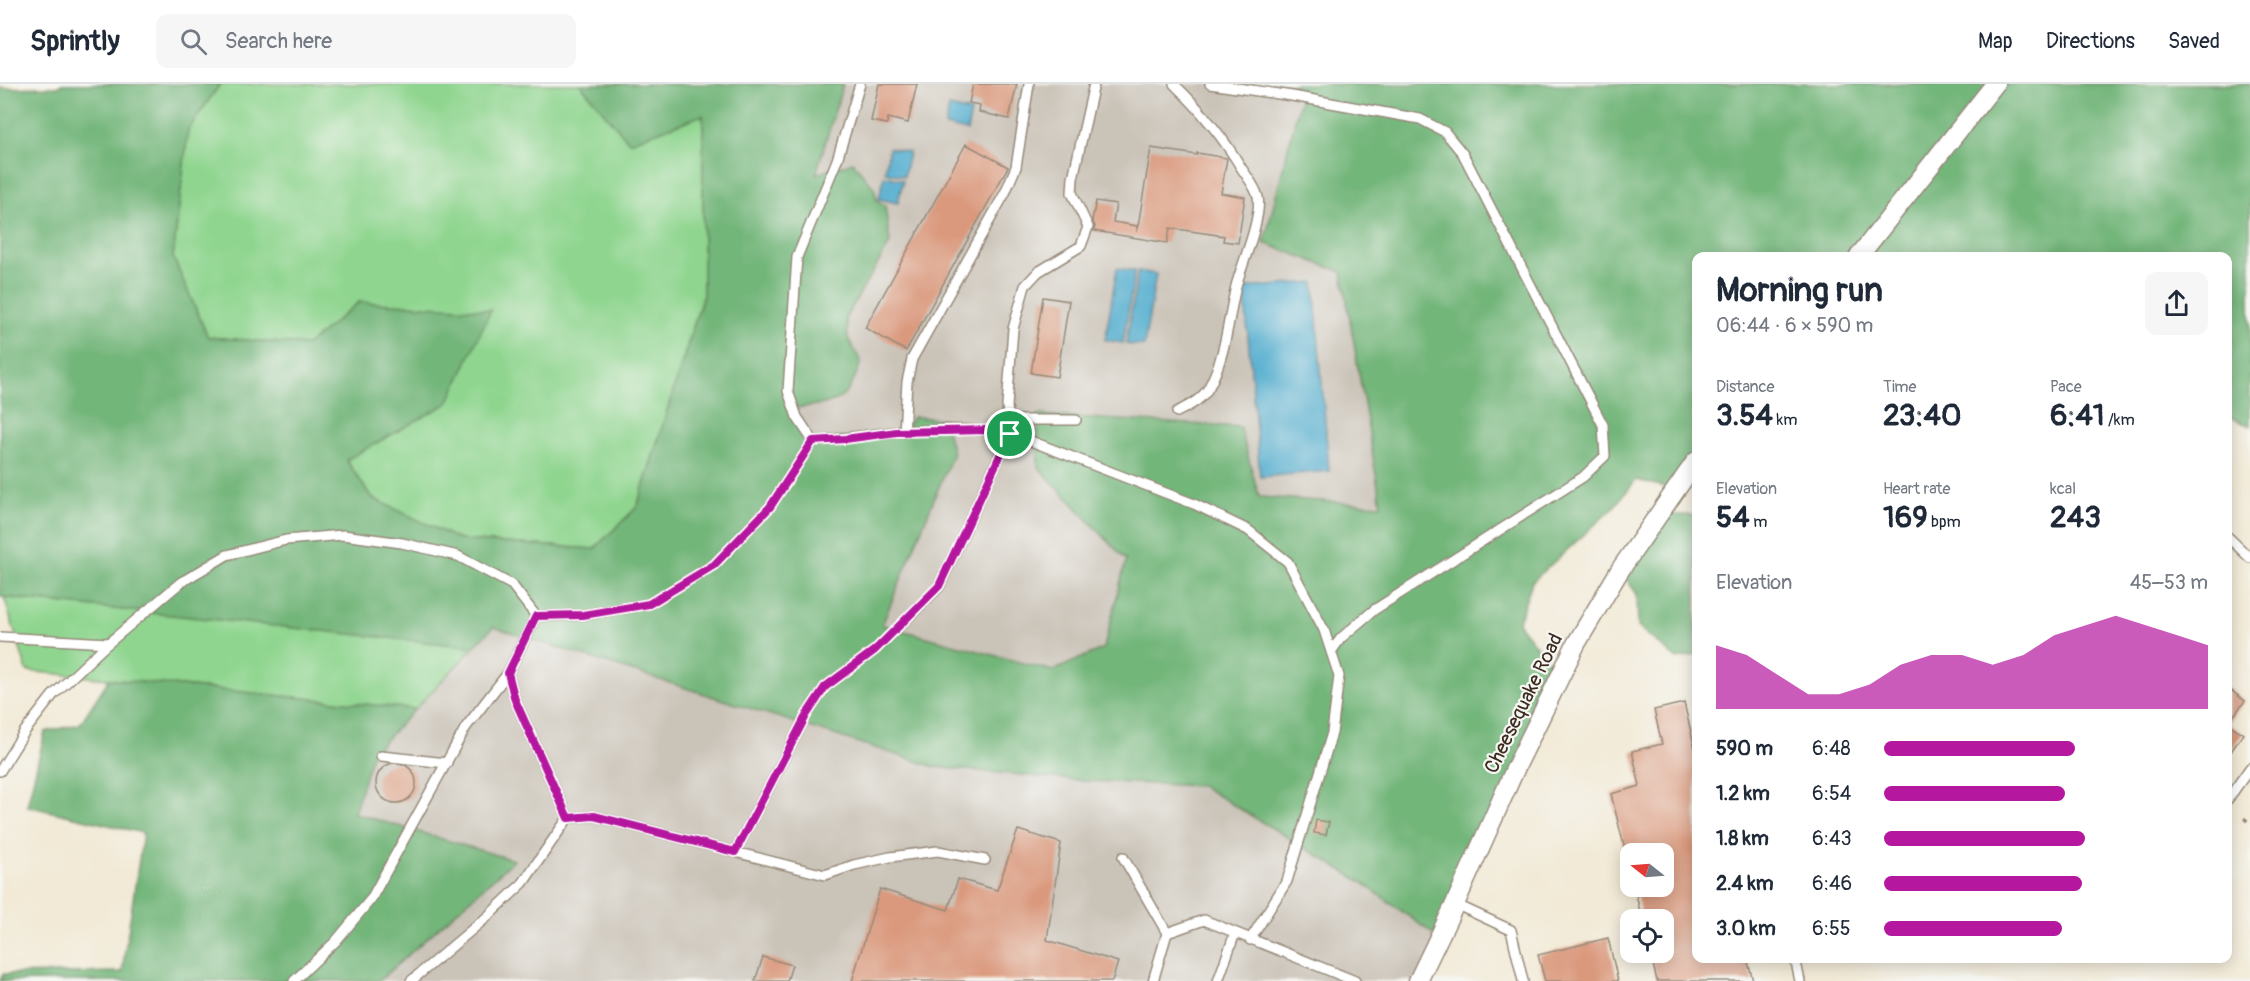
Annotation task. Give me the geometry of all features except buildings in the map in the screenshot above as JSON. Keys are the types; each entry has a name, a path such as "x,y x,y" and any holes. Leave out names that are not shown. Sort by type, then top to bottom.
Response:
{"street":[{"path":"1861,252 1995,84"},
{"name":"Cheesequake Road","path":"1418,981 1516,767 1576,644 1620,570 1692,467"}],"lane":[{"path":"813,441 797,417 788,391 797,256 837,160 860,84"},
{"path":"904,432 907,382 912,359 1013,176 1029,84"},
{"path":"735,852 807,714 825,687 875,650 939,586 1010,434 1007,406 1013,328 1024,286 1038,272 1081,246 1088,227 1072,193 1073,178 1094,84"},
{"path":"1173,84 1198,107 1226,142 1258,196 1258,212 1236,289 1228,335 1220,362 1208,389 1194,403 1177,412"},
{"path":"1210,84 1292,96 1420,120 1445,132 1463,154 1603,425 1605,456 1583,477 1374,610 1341,638 1331,652"},
{"path":"1008,420 1076,420"},
{"path":"813,441 904,432 988,430 1010,434 1194,504 1248,530 1288,562 1324,630 1339,676 1332,733 1287,881 1250,940"},
{"path":"536,616 583,615 649,604 714,565 770,507 813,441"},
{"path":"0,771 25,731 53,695 108,643 180,583 227,555 286,540 343,535 402,543 458,556 512,585 536,616"},
{"path":"2232,541 2250,558"},
{"path":"294,981 336,941 371,899 466,728 508,673 536,616"},
{"path":"0,637 108,643"},
{"path":"508,673 515,700 568,818"},
{"path":"381,756 447,763"},
{"path":"2232,794 2250,768"},
{"path":"568,818 594,816 825,875 854,865 890,857 938,851 985,860"},
{"path":"411,981 487,917 523,883 568,818"},
{"path":"1123,857 1167,933 1152,981"},
{"path":"1455,904 1511,930 1523,981"},
{"path":"1167,933 1204,920 1355,981"},
{"path":"1218,981 1235,933"},
{"path":"1796,963 1800,981"}],"path":[{"path":"2244,818 2250,823"}],"shaded area":[{"path":"843,84 1271,84 1303,89 1264,243 1342,272 1381,505 1259,497 1038,467 1126,560 1104,648 1053,671 882,625 953,453 904,432 813,441 794,408 834,403 861,362 848,338 846,317 890,243 885,206 877,200 874,188 815,175"},
{"path":"493,626 935,767 1086,781 1202,786 1360,881 1439,938 1418,981 379,981 514,860 353,814 372,754"}],"green space":[{"path":"62,84 220,84 188,130 173,257 208,337 307,345 359,302 491,310 448,403 346,460 372,498 460,540 594,549 637,507 703,296 703,115 629,142 580,84 843,84 816,174 853,162 874,188 877,200 885,206 890,243 846,317 848,338 861,362 850,387 838,399 830,402 794,408 813,441 904,432 913,417 944,419 953,453 882,625 1053,671 1104,648 1126,560 1038,467 1037,415 1240,427 1259,497 1381,505 1342,272 1264,243 1303,89 1271,84 2250,84 2250,426 2232,418 2232,252 1692,252 1692,467 1676,490 1636,480 1613,508 1532,582 1518,623 1560,676 1439,938 1360,881 1202,786 1086,781 935,767 493,627 474,647 0,597 0,88 57,87"},
{"path":"220,84 580,84 630,141 703,114 703,295 637,507 594,549 460,540 372,498 345,459 448,403 359,302 307,345 208,337 173,257 188,130"},
{"path":"1658,515 1692,515 1692,656 1677,659 1638,627 1637,594 1620,570"},
{"path":"4,597 474,647 415,709 27,671"},
{"path":"109,679 415,709 372,754 354,813 514,860 379,981 0,981 3,974 122,972 143,833 27,806 45,732 80,724"}],"water":[{"path":"949,107 971,112 967,131 945,126"},
{"path":"889,148 909,152 904,176 885,172"},
{"path":"884,176 903,180 898,203 879,199"},
{"path":"1117,268 1135,271 1123,343 1105,340"},
{"path":"1138,271 1156,274 1144,346 1126,344"},
{"path":"1314,282 1329,471 1260,477 1244,288"}],"route":[{"path":"988,430 1010,434 939,586 908,620 875,650 825,687 807,714 735,852 594,816 568,818 515,700 508,673 536,616 583,615 649,604 714,565 770,507 813,441 897,432 988,430"}]}
